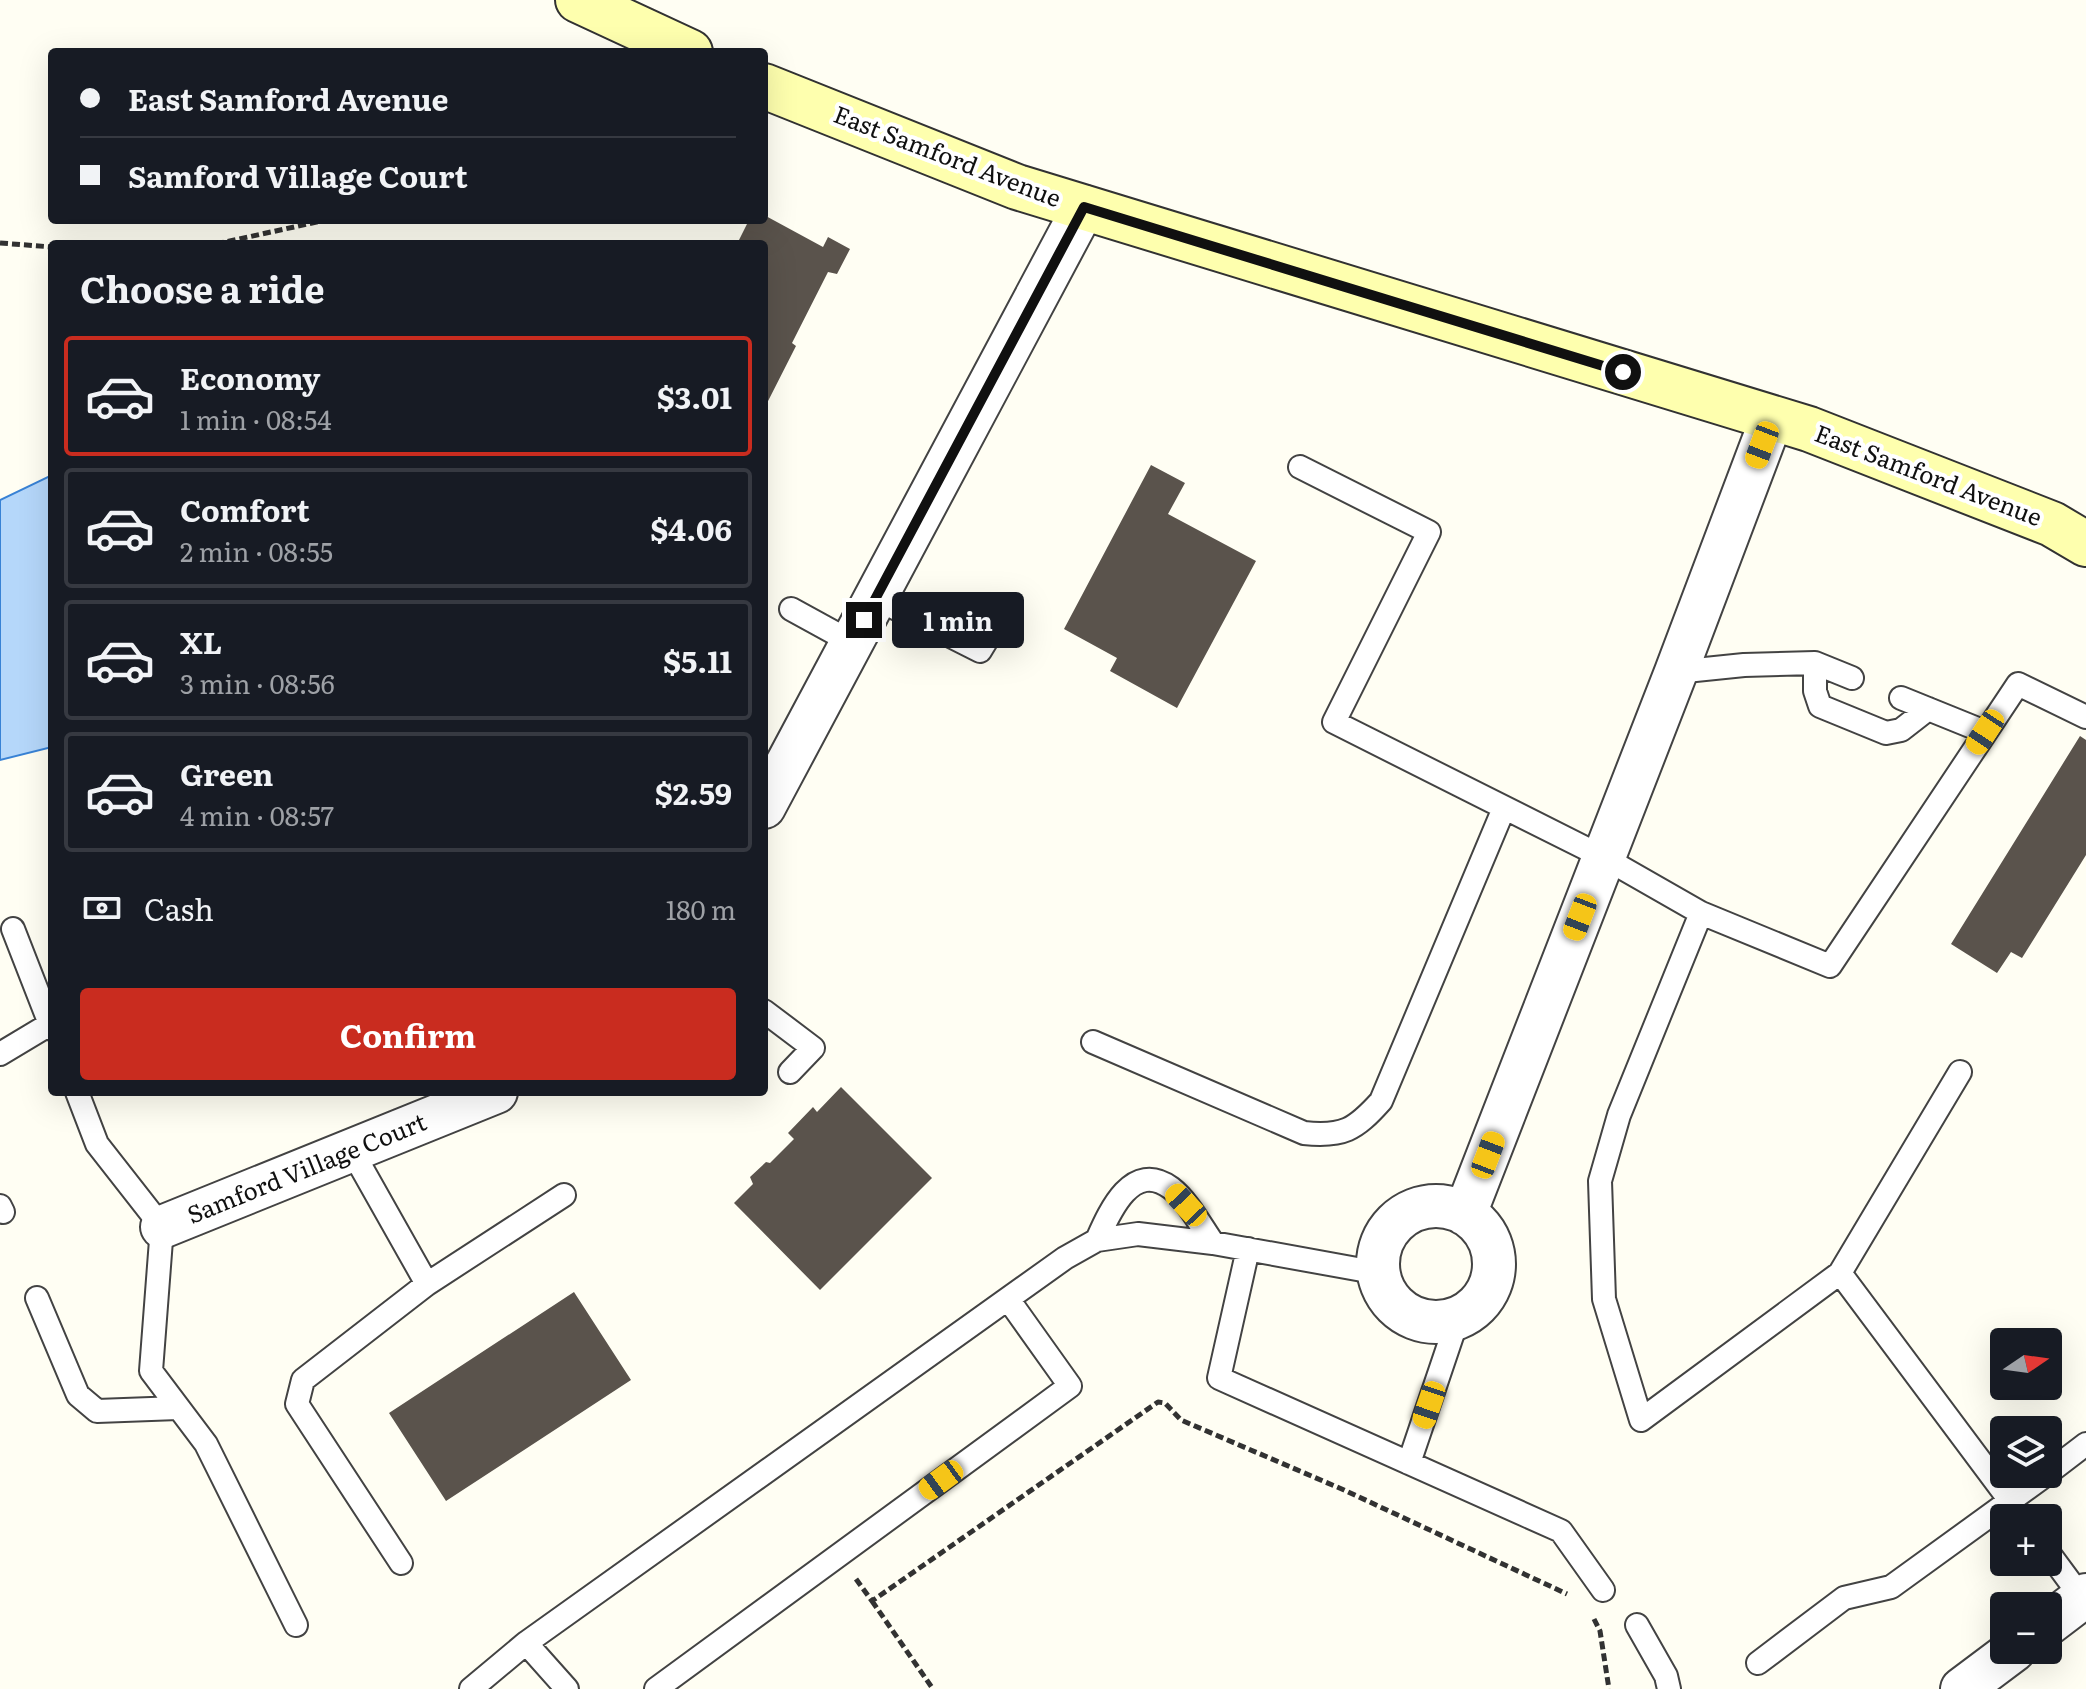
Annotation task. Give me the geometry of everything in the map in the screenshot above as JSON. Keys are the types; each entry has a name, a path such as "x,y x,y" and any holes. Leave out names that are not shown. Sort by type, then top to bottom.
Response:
{"street":[{"path":"578,0 681,48"},
{"name":"East Samford Avenue","path":"768,88 1017,187 1809,429 2052,524 2086,544"},
{"path":"768,800 1084,207"},
{"path":"1465,1214 1772,418"},
{"name":"Samford Village Court","path":"162,1227 486,1096"},
{"path":"1437,1206 1465,1214 1485,1233 1493,1251 1494,1271 1489,1290 1477,1306 1443,1323 1423,1322 1405,1314 1391,1302 1381,1285 1380,1247 1388,1230 1401,1217 1418,1208 1437,1206"},
{"path":"2062,1614 2084,1597"},
{"path":"1962,1689 1995,1664"}],"lane":[{"path":"1300,467 1429,532 1334,722 1603,857 1701,913 1830,966 2018,684 2086,717"},
{"path":"875,598 980,651 997,623"},
{"path":"791,609 853,643"},
{"path":"1676,672 1744,665 1815,663 1852,678"},
{"path":"1815,663 1815,691 1820,706 1886,733 1901,730 1928,709"},
{"path":"1901,698 1985,732"},
{"path":"1093,1042 1304,1133 1331,1136 1362,1123 1381,1101 1504,808"},
{"path":"1701,913 1619,1115 1600,1181 1604,1299 1641,1420 1840,1273 1960,1072"},
{"path":"13,929 48,1019"},
{"path":"768,1014 813,1048 790,1072"},
{"path":"0,1054 48,1029"},
{"path":"79,1096 97,1144 162,1227 151,1371 206,1444 296,1625"},
{"path":"352,1151 427,1284"},
{"path":"1097,1240 1111,1207 1122,1193 1151,1180 1170,1188 1213,1243"},
{"path":"401,1563 297,1404 303,1380 427,1284 564,1195"},
{"path":"471,1689 526,1643 1065,1258 1097,1240 1138,1234 1213,1243 1379,1273"},
{"path":"1248,1249 1219,1378 1561,1531 1603,1590"},
{"path":"1840,1273 2013,1504"},
{"path":"37,1298 78,1395 97,1411 178,1408"},
{"path":"656,1689 1070,1386 1008,1299"},
{"path":"1409,1463 1458,1318"},
{"path":"2062,1463 2086,1444"},
{"path":"2022,1504 2036,1488"},
{"path":"1758,1663 1844,1598 1891,1587 1990,1526"},
{"path":"2062,1570 2084,1597"},
{"path":"1637,1625 1666,1676 1669,1689"},
{"path":"526,1643 567,1689"}],"path":[{"path":"234,240 308,224"},
{"path":"0,243 48,247"},
{"path":"872,1601 1158,1402 1165,1403 1181,1420 1344,1490 1575,1598"},
{"path":"838,1556 933,1689"},
{"path":"1590,1610 1600,1631 1609,1689"}],"water":[{"path":"48,477 48,748 0,760 0,500"}],"building":[{"path":"768,217 823,247 828,237 850,249 837,274 828,272 792,343 796,346 768,401 768,240 739,240 747,224 768,224"},
{"path":"1151,465 1185,483 1168,514 1256,561 1177,708 1110,671 1117,658 1064,629"},
{"path":"2080,736 2086,740 2086,855 2022,958 2011,952 1997,973 1951,944"},
{"path":"841,1087 932,1178 820,1290 734,1203 753,1184 750,1177 766,1162 770,1163 794,1139 788,1133 813,1107 817,1112"},
{"path":"574,1292 631,1380 446,1501 389,1413"}],"route":[{"path":"864,620 1084,207 1623,372"}]}
